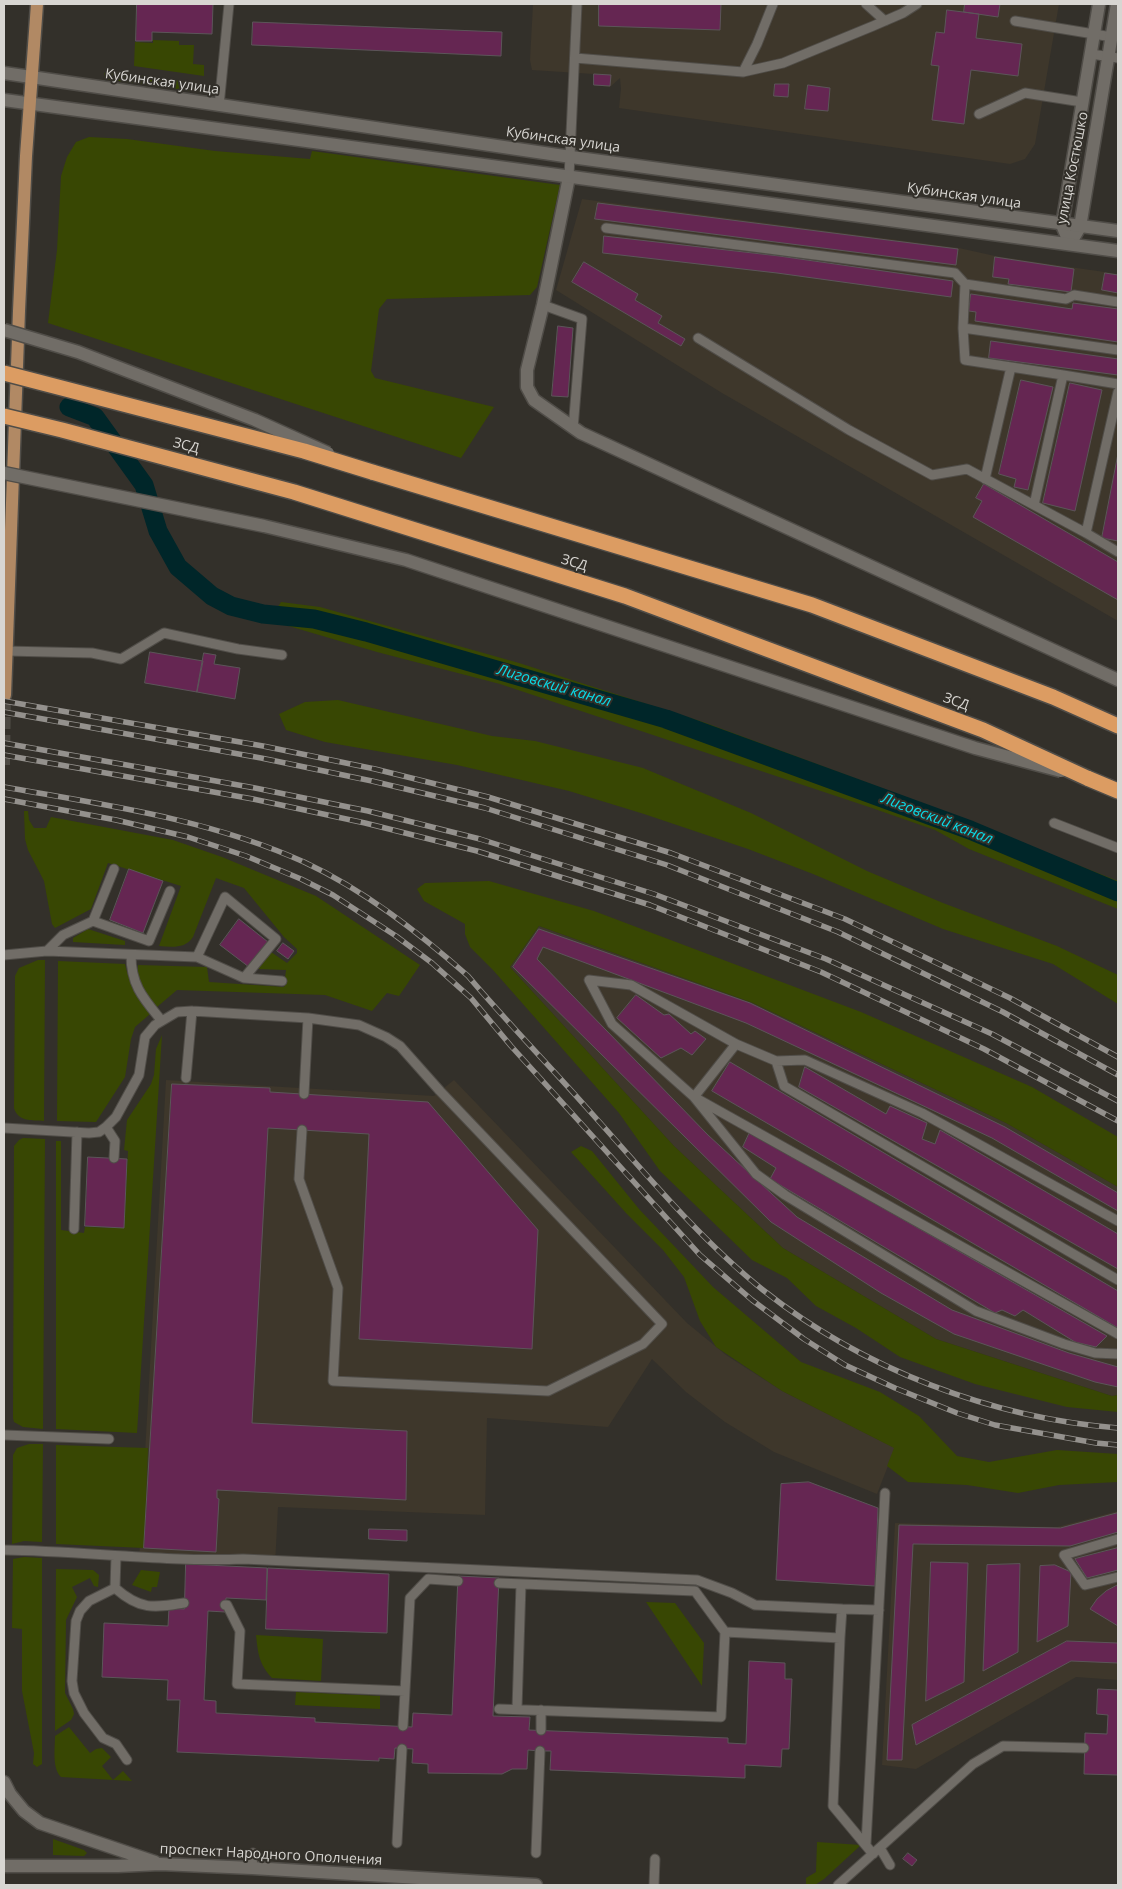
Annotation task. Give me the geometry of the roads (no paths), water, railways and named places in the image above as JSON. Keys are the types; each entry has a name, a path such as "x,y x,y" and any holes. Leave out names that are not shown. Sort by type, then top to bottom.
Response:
{"highway":[{"name":"ЗСД","path":"4,373 304,451 812,605 1053,697 1118,726"},
{"name":"ЗСД","path":"4,416 294,492 625,596 983,730 1118,792"}],"main road":[{"path":"5,695 26,156 37,4"},
{"name":"улица Костюшко","path":"1070,244 1062,225 1099,4"},
{"name":"улица Костюшко","path":"1070,244 1080,227 1113,57 1112,37 1117,4"},
{"name":"Кубинская улица","path":"4,73 571,157 1118,232"},
{"path":"4,100 1118,251"},
{"path":"569,178 543,305 526,370 526,387 534,400 573,429 1118,680"},
{"path":"4,330 78,352 246,417 372,472"},
{"path":"4,473 254,524 406,560 976,748 1086,778"},
{"path":"4,1782 10,1794 24,1811 40,1823 160,1864"},
{"name":"проспект Народного Ополчения","path":"4,1866 160,1864 536,1885"}],"lane":[{"path":"219,106 229,4"},
{"path":"569,178 577,4"},
{"path":"743,72 757,44 773,4"},
{"path":"866,4 885,21"},
{"path":"575,58 743,72 783,63 885,21 903,13 916,4"},
{"path":"1015,21 1112,37"},
{"path":"1091,54 1113,57"},
{"path":"979,114 1026,93 1082,102"},
{"path":"606,228 955,273 966,284 1066,299 1074,295 1118,302"},
{"path":"966,284 963,328 964,360 1118,384"},
{"path":"543,305 582,319 573,429"},
{"path":"963,328 1118,350"},
{"path":"698,338 848,430 932,475 967,469 1118,552"},
{"path":"985,479 1011,366"},
{"path":"1034,505 1063,375"},
{"path":"1086,533 1118,392"},
{"path":"6,651 92,653 121,659 164,633 238,649 282,655"},
{"path":"1054,823 1118,848"},
{"path":"93,921 114,869"},
{"path":"47,951 63,934 93,921 149,941 170,891"},
{"path":"197,957 224,897 276,939 244,978"},
{"path":"4,955 47,951 197,957 244,978 282,981"},
{"path":"131,955 132,974 135,983 143,998 161,1020"},
{"path":"1118,1221 922,1112 805,1060 776,1061 736,1044 631,985 589,980 612,1024 694,1097 756,1174 785,1195 976,1311 1064,1344 1095,1352 1118,1354"},
{"path":"186,1078 192,1011"},
{"path":"4,1128 99,1132 116,1117 139,1075 145,1037 161,1020 176,1012 192,1011 308,1018 359,1025 386,1036 400,1046 662,1324 643,1344 548,1392 333,1382 338,1288 299,1178 302,1130"},
{"path":"304,1094 308,1018"},
{"path":"694,1097 736,1044"},
{"path":"776,1061 784,1086 1118,1280"},
{"path":"694,1097 1118,1334"},
{"path":"106,1127 115,1141 114,1158"},
{"path":"74,1229 77,1132"},
{"path":"4,1435 109,1439"},
{"path":"866,1844 885,1493"},
{"path":"1118,1539 1064,1555 1085,1584 1118,1578"},
{"path":"4,1550 698,1580 732,1593 755,1605 879,1610"},
{"path":"115,1588 116,1556"},
{"path":"403,1726 410,1598 428,1579 458,1581"},
{"path":"499,1583 695,1591 725,1632 721,1717 499,1708"},
{"path":"517,1709 521,1584"},
{"path":"115,1588 134,1601 146,1606 161,1607 184,1603"},
{"path":"115,1588 89,1601 80,1611 76,1621 72,1681 74,1693 84,1713 103,1738 116,1744 127,1760"},
{"path":"225,1605 228,1605 240,1630 238,1684 405,1691"},
{"path":"842,1609 832,1806 866,1844 877,1851 890,1866"},
{"path":"725,1632 840,1638"},
{"path":"541,1730 542,1710"},
{"path":"838,1885 974,1764 1003,1746 1084,1748"},
{"path":"397,1843 402,1749"},
{"path":"536,1852 540,1751"},
{"path":"252,1853 252,1868"},
{"path":"654,1885 655,1859"}],"waterway":[{"name":"Лиговский канал","path":"69,407 95,417 144,485 158,531 178,567 212,596 231,606 263,614 314,619 366,632 666,719 970,830 1118,892"}],"tunnel":[{"path":"4,765 5,695"}],"railway":[{"path":"4,701 263,746 375,769 488,797 671,853 845,919 1010,998 1118,1057"},
{"path":"4,712 261,758 372,781 485,808 667,865 838,932 1003,1012 1118,1075"},
{"path":"4,743 255,788 368,811 480,839 654,894 826,959 992,1034 1118,1101"},
{"path":"4,755 253,799 365,823 477,851 650,905 821,972 984,1049 1118,1121"},
{"path":"4,787 118,807 194,824 268,847 304,862 348,885 410,928 468,976 693,1226 739,1270 802,1318 886,1366 930,1385 976,1401 1023,1413 1070,1422 1118,1428"},
{"path":"4,799 116,820 188,837 246,856 301,879 333,895 396,936 432,963 471,998 511,1046 700,1255 752,1300 804,1339 845,1365 957,1413 995,1425 1096,1443 1118,1445"}]}
